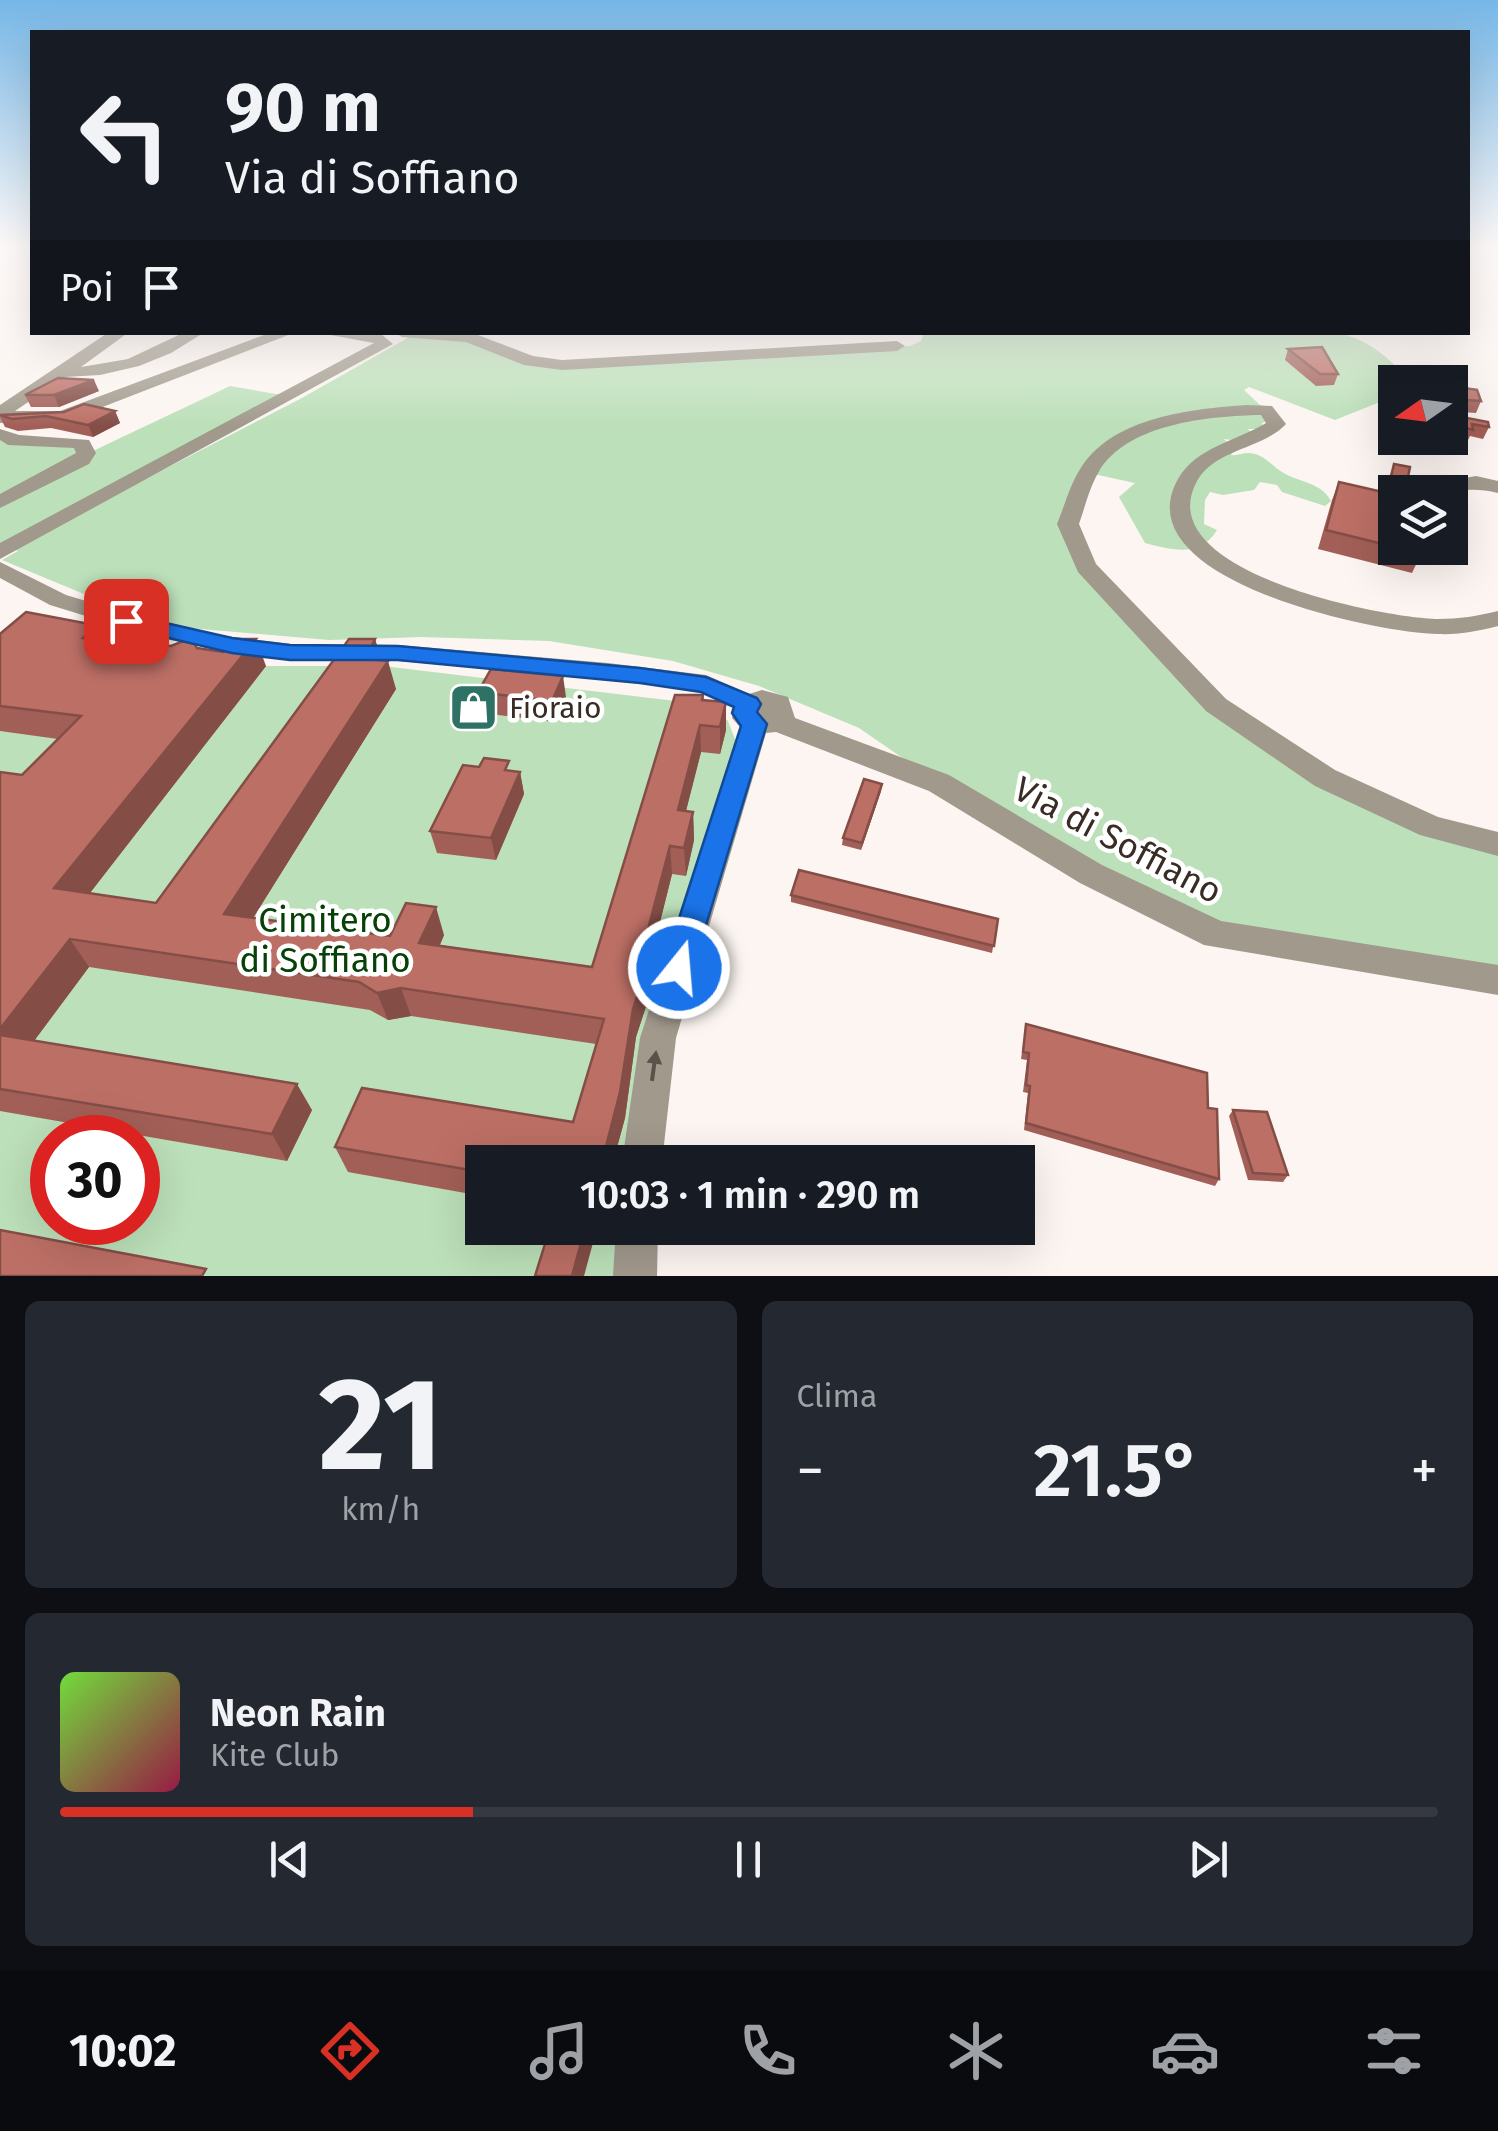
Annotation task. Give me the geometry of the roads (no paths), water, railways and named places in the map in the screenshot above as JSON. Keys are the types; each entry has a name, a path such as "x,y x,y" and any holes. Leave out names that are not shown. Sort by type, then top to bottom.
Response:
{"street":[{"path":"2,422 117,335"},
{"path":"64,372 118,368 170,349 192,335"},
{"path":"2,422 62,416 280,335"},
{"path":"232,365 302,335"},
{"path":"0,552 384,344 381,340 344,335"},
{"path":"442,335 469,337 530,361 562,364 897,346"},
{"path":"732,353 749,335"},
{"path":"1498,618 1477,627 1458,626 1402,622 1320,608 1232,572 1187,534 1182,495 1192,473 1216,455 1276,424 1266,410 1224,411 1182,420 1110,447 1091,466 1068,524 1086,567 1216,705 1325,778 1431,827 1498,844"},
{"path":"0,502 82,460 86,453 82,444 74,442 15,442 2,422"},
{"path":"1468,482 1498,486"},
{"name":"Via di Soffiano","path":"0,569 51,606 232,646 290,652 398,653 588,669 706,684 760,717 938,782 1091,874 1216,936 1498,980"},
{"path":"644,1145 658,1038 760,717"},
{"path":"635,1276 636,1245"}],"place":[{"name":"Fioraio","path":"474,708"}],"park label":[{"name":"Cimitero di Soffiano","path":"325,940"}]}
